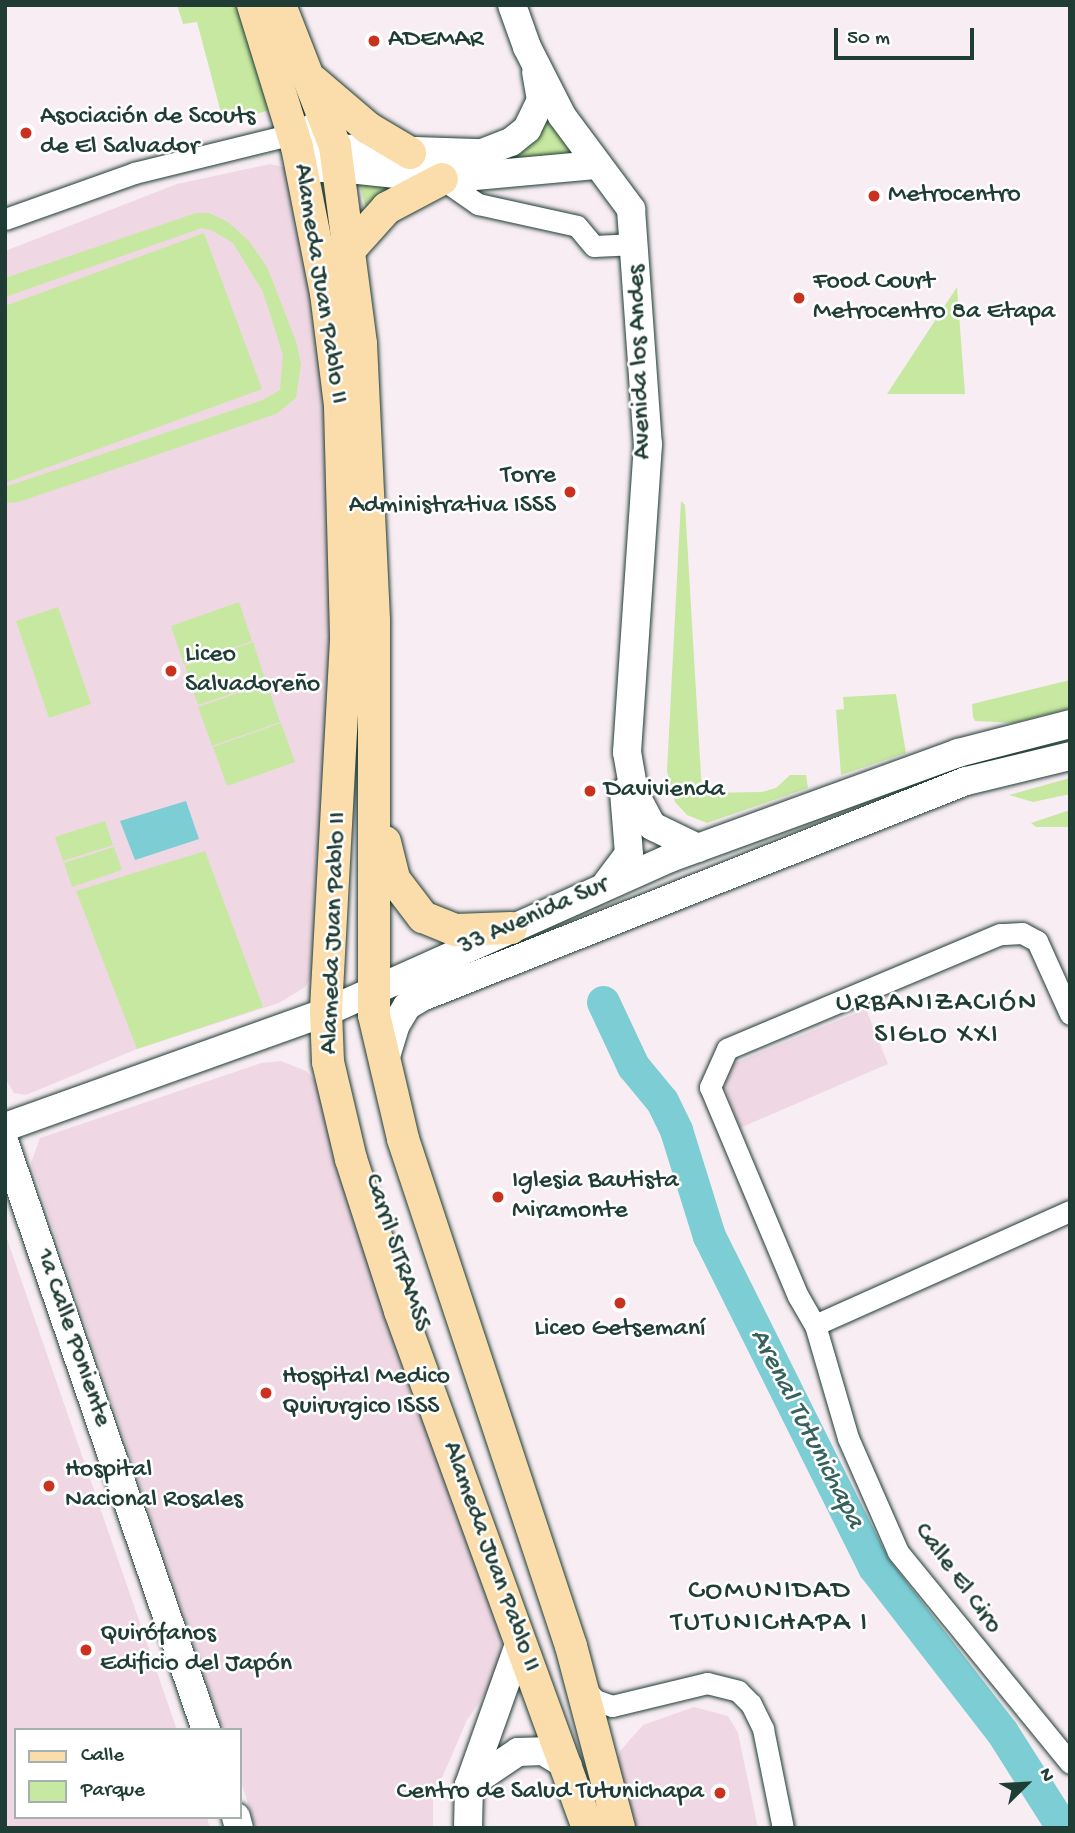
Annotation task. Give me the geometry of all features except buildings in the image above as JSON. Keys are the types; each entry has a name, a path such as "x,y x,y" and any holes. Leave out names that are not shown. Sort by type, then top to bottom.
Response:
{"main road":[{"name":"Alameda Juan Pablo II","path":"253,5 351,248 369,450 376,799 372,1002 384,1066 431,1230 568,1677 619,1828"},
{"name":"Alameda Juan Pablo II","path":"280,5 315,91 314,151 326,293 340,406 344,511 343,728 326,1012 328,1062 355,1172 404,1323 568,1766 587,1828"},
{"path":"315,91 410,153"},
{"path":"351,248 387,208 442,179"},
{"path":"376,799 394,879 413,909 435,924 456,930 511,928"},
{"name":"Carril SITRAMSS","path":"372,1002 367,1024 368,1044 394,1150 542,1588 568,1677 603,1828"},
{"name":"Carril SITRAMSS","path":"326,1012 340,1079 426,1350 518,1602 568,1677"}],"street":[{"name":"Avenida los Andes","path":"512,5 527,47 562,116 595,164 615,183 631,209 636,244 648,444 627,752 634,792 652,826 698,848"},
{"path":"5,219 134,173 314,151 482,153 511,142 527,129 541,100 527,47"},
{"path":"314,151 442,179 595,164"},
{"path":"442,179 478,204 577,226 594,246 636,244"},
{"name":"33 Avenida Sur","path":"5,1127 326,1012 372,1002 511,928 670,858 958,754 1070,724"},
{"name":"Avenida los Andes","path":"600,888 619,872 629,854 629,821 621,768 627,752"},
{"name":"33 Avenida Sur","path":"384,1066 395,1026 407,1006 422,997 966,781 1070,756"},
{"path":"629,821 670,858 689,867 733,873"},
{"name":"Calle El Ciro","path":"1070,1014 1043,949 1031,936 1013,931 727,1049 710,1087 798,1296 815,1325 848,1438 898,1552 1070,1763"},
{"name":"1a Calle Poniente","path":"5,1144 205,1728"},
{"path":"815,1325 1070,1211"},
{"path":"468,1828 469,1785 520,1642"},
{"path":"568,1677 595,1700 612,1706 629,1705 707,1684 738,1691 751,1704 763,1729 783,1828"},
{"path":"602,1773 602,1727 629,1705"},
{"path":"469,1785 518,1752 543,1751 568,1766"}],"shaded area":[{"name":"Liceo Salvadoreño","path":"270,164 292,169 334,418 340,611 314,974 305,987 279,1003 137,1049 26,1095 14,1093 5,1078 5,251 177,184"},
{"path":"866,1009 888,1064 740,1128 725,1087 730,1065"},
{"name":"Hospital Medico Quirurgico ISSS","path":"281,1061 306,1071 324,1090 495,1607 502,1643 497,1676 467,1720 433,1799 433,1828 256,1828 242,1785 242,1728 222,1728 31,1163 40,1138 261,1063"},
{"name":"Hospital Nacional Rosales","path":"5,1233 176,1728 14,1728 14,1819 208,1819 210,1828 5,1828"},
{"path":"694,1707 728,1716 738,1733 758,1828 633,1828 617,1762 620,1751 643,1725"}],"green space":[{"path":"177,5 239,5 273,109 224,124 197,22 183,24"},
{"path":"546,113 575,159 442,164"},
{"path":"358,179 400,181 368,215"},
{"path":"196,213 209,213 228,222 249,241 267,267 296,341 301,364 296,398 276,414 19,502 5,503 5,487 263,400 280,390 283,355 263,292 233,243 213,231 202,228 5,297 5,278"},
{"path":"204,233 262,389 5,483 5,306"},
{"path":"957,287 965,394 887,394"},
{"path":"681,501 685,505 702,793 762,792 776,788 790,775 806,775 808,788 707,823 687,815 675,802 667,771"},
{"path":"239,602 252,641 184,665 171,626"},
{"path":"58,607 91,704 49,718 16,621"},
{"path":"253,642 266,682 198,705 185,666"},
{"path":"1070,680 1070,708 1014,723 975,721 973,717 972,704"},
{"path":"267,683 280,722 212,746 198,707"},
{"path":"896,694 906,753 841,775 836,710 844,709 843,697"},
{"path":"281,723 295,762 227,786 213,747"},
{"path":"1070,778 1070,794 1033,802 1009,795"},
{"path":"1070,810 1070,827 1036,827 1031,823"},
{"path":"105,821 113,845 63,861 55,837"},
{"path":"114,847 122,870 72,887 64,863"},
{"path":"205,851 263,1007 137,1049 76,891"}],"water":[{"path":"186,801 199,839 135,860 120,821"}],"waterway":[{"name":"Arenal Tutunichapa","path":"603,1002 633,1066 662,1101 676,1130 709,1236 874,1567 1002,1732 1063,1828"}],"place":[{"name":"ADEMAR","path":"374,41"},
{"name":"Asociación de Scouts de El Salvador","path":"26,133"},
{"name":"Metrocentro","path":"874,196"},
{"name":"Food Court Metrocentro 8a Etapa","path":"799,298"},
{"name":"Torre Administrativa ISSS","path":"570,492"},
{"name":"Liceo Salvadoreño","path":"171,671"},
{"name":"Davivienda","path":"590,791"},
{"name":"Iglesia Bautista Miramonte","path":"498,1197"},
{"name":"Liceo Getsemaní","path":"620,1303"},
{"name":"Hospital Medico Quirurgico ISSS","path":"266,1393"},
{"name":"Hospital Nacional Rosales","path":"49,1486"},
{"name":"Quirófanos Edificio del Japón","path":"86,1650"},
{"name":"Centro de Salud Tutunichapa","path":"720,1793"}],"district":[{"name":"URBANIZACIÓN SIGLO XXI","path":"937,1020"},
{"name":"COMUNIDAD TUTUNICHAPA I","path":"770,1608"}]}
